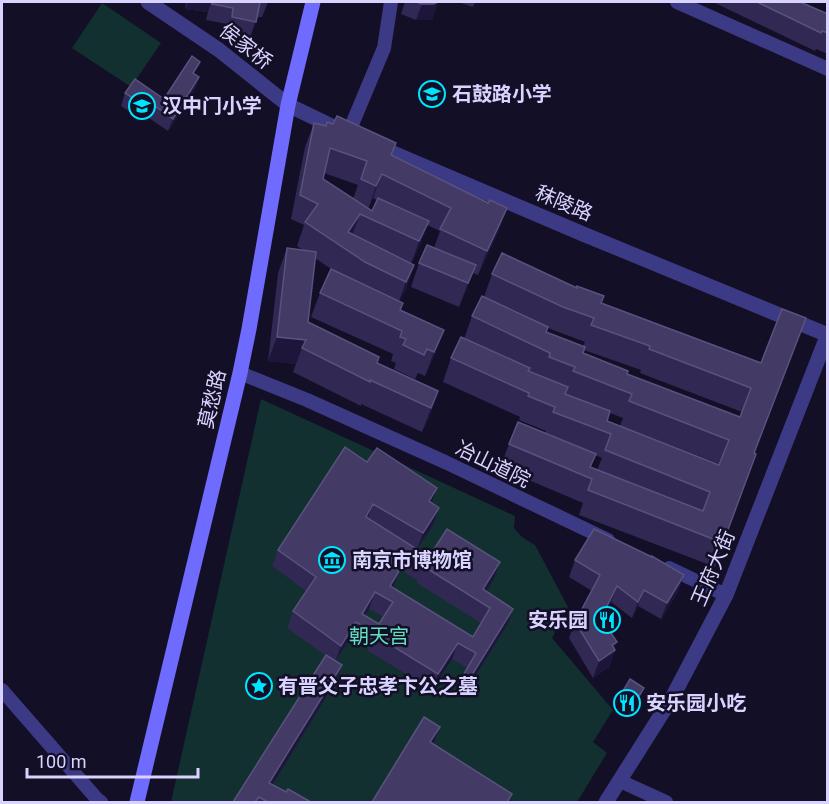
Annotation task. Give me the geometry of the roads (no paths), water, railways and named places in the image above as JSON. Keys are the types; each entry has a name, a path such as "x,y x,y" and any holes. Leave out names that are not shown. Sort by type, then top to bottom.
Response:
{"main road":[{"name":"莫愁路","path":"137,802 240,373 288,105 313,2"}],"street":[{"name":"侯家桥","path":"148,2 219,50 288,105"},
{"path":"348,134 384,48 391,2"},
{"path":"677,2 828,69"},
{"name":"秣陵路","path":"288,105 348,134 827,335"},
{"name":"王府大街","path":"606,802 673,696 726,595 827,335"},
{"name":"冶山道院","path":"240,373 307,400 445,462 620,546"},
{"path":"652,561 726,595"},
{"path":"2,690 96,800 101,802"},
{"path":"620,781 666,802"}],"place":[{"name":"石鼓路小学","path":"432,94"},
{"name":"汉中门小学","path":"142,106"},
{"name":"南京市博物馆","path":"332,560"},
{"name":"安乐园","path":"607,620"},
{"name":"有晋父子忠孝卞公之墓","path":"259,686"},
{"name":"安乐园小吃","path":"627,703"}],"park label":[{"name":"朝天宫","path":"379,636"}]}
